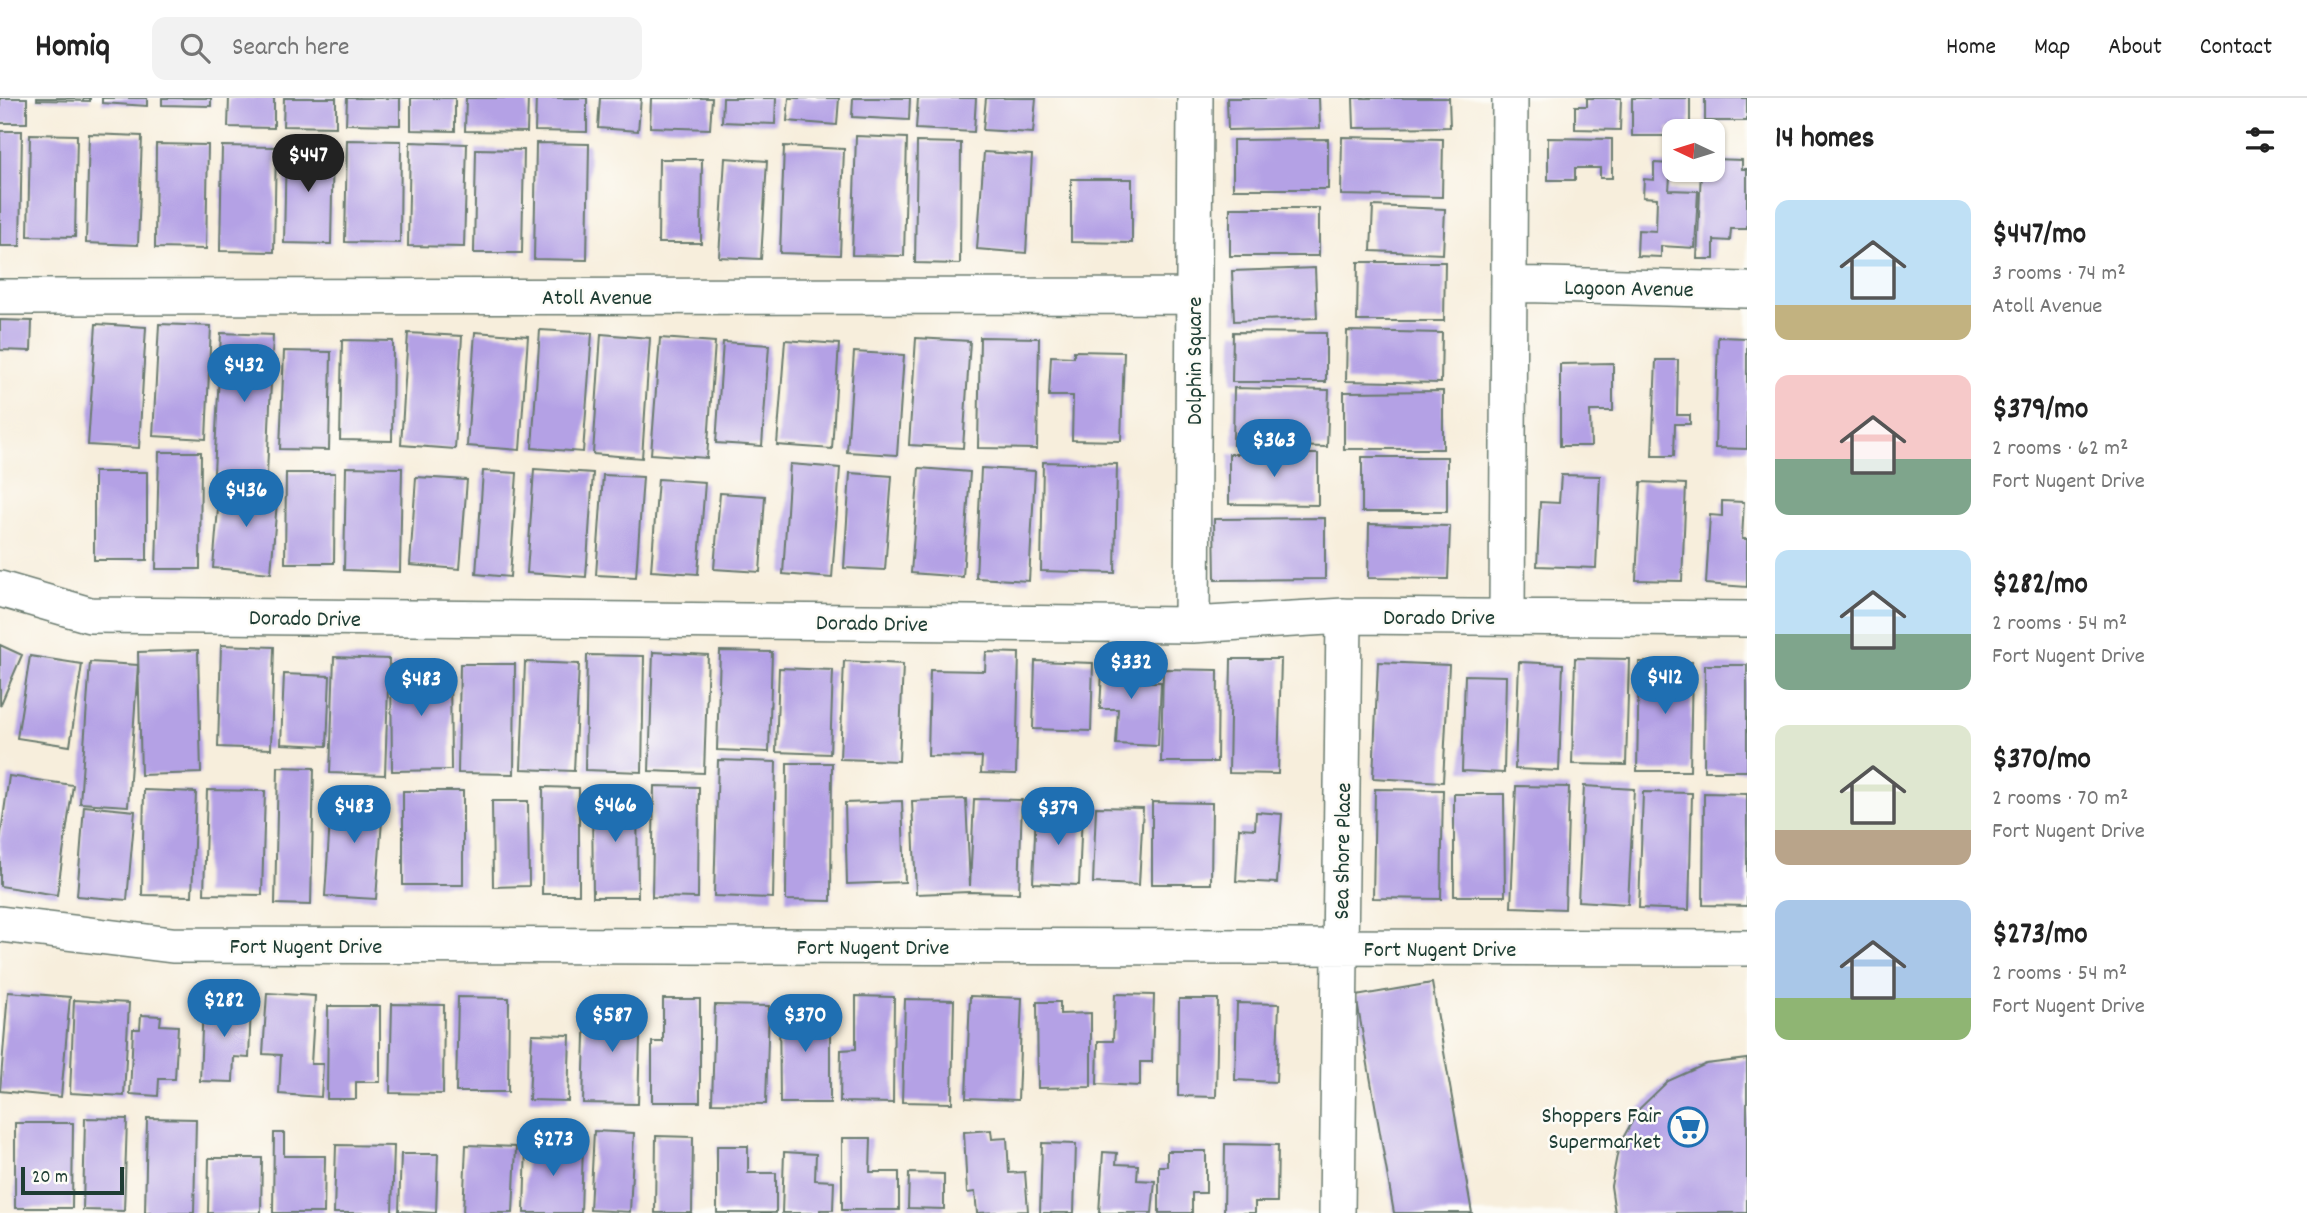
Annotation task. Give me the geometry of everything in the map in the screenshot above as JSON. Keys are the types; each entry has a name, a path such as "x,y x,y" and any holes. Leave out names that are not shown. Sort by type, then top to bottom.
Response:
{"street":[{"name":"Dolphin Square","path":"1192,625 1195,98"},
{"path":"1507,616 1510,98"},
{"name":"Lagoon Avenue","path":"1510,284 1747,290"},
{"name":"Atoll Avenue","path":"0,297 1193,296"},
{"name":"Dorado Drive","path":"0,590 90,615 1192,625 1343,616 1747,619"},
{"name":"Sea Shore Place","path":"1338,1213 1343,616"},
{"name":"Fort Nugent Drive","path":"0,924 172,945 1747,948"}],"building":[{"path":"0,98 27,98 27,123 0,123"},
{"path":"90,98 90,101 37,100"},
{"path":"102,98 147,98 147,106 102,103"},
{"path":"162,98 211,98 211,106 162,105"},
{"path":"229,98 274,98 274,128 228,127"},
{"path":"284,98 336,98 336,127 283,126"},
{"path":"347,98 400,98 400,125 346,124"},
{"path":"411,98 455,98 455,131 411,130"},
{"path":"466,98 528,98 527,132 465,131"},
{"path":"536,98 587,98 587,132 535,131"},
{"path":"600,98 641,98 638,131 598,128"},
{"path":"651,98 712,98 710,129 650,127"},
{"path":"723,98 776,98 775,124 722,122"},
{"path":"789,98 839,98 837,125 787,121"},
{"path":"853,98 910,98 909,120 852,117"},
{"path":"918,98 976,98 974,132 916,129"},
{"path":"986,98 1036,98 1033,133 983,130"},
{"path":"1227,98 1319,98 1320,128 1228,130"},
{"path":"1353,98 1449,98 1450,127 1354,128"},
{"path":"1587,98 1621,98 1620,130 1575,129 1575,106 1587,106"},
{"path":"1632,98 1690,98 1690,119 1662,119 1662,136 1632,136"},
{"path":"1705,98 1747,98 1747,121 1705,119"},
{"path":"0,131 22,131 20,246 0,246"},
{"path":"30,134 77,135 75,237 28,236"},
{"path":"89,134 142,136 138,245 86,243"},
{"path":"856,136 907,138 904,256 852,255"},
{"path":"1342,137 1443,139 1442,197 1341,195"},
{"path":"1548,138 1612,139 1612,178 1600,178 1600,168 1575,168 1575,180 1548,180"},
{"path":"1328,139 1328,189 1233,189 1233,140"},
{"path":"347,140 401,141 400,243 345,242"},
{"path":"410,142 467,144 464,247 408,246"},
{"path":"917,142 961,143 960,264 915,263"},
{"path":"536,143 589,144 587,260 534,259"},
{"path":"156,144 208,145 206,249 155,248"},
{"path":"286,144 333,145 331,244 284,243"},
{"path":"222,146 276,147 274,252 220,251"},
{"path":"784,146 844,149 840,255 780,253"},
{"path":"476,149 524,150 522,253 474,253"},
{"path":"984,152 1032,155 1026,253 977,249"},
{"path":"725,158 767,161 761,259 719,257"},
{"path":"659,159 702,159 701,243 658,243"},
{"path":"1726,159 1742,160 1742,169 1747,169 1747,229 1731,229 1730,241 1714,240 1714,259 1697,259 1700,182 1726,182"},
{"path":"1654,163 1662,163 1662,182 1670,182 1669,190 1698,191 1695,248 1661,246 1661,257 1637,256 1638,230 1656,231 1657,198 1643,197 1644,179 1654,180"},
{"path":"1071,179 1132,179 1132,243 1071,242"},
{"path":"1373,206 1445,209 1443,254 1371,251"},
{"path":"1230,208 1319,208 1319,256 1230,256"},
{"path":"1358,262 1445,262 1444,321 1357,321"},
{"path":"1315,268 1317,318 1234,321 1232,271"},
{"path":"0,320 32,321 31,351 0,350"},
{"path":"96,324 146,327 139,448 88,445"},
{"path":"159,324 211,326 206,439 153,436"},
{"path":"540,330 592,333 583,452 532,448"},
{"path":"1347,331 1442,333 1441,383 1346,381"},
{"path":"475,332 528,336 520,450 467,446"},
{"path":"1233,332 1326,333 1326,382 1232,382"},
{"path":"221,333 273,335 267,475 214,473"},
{"path":"408,333 462,336 455,449 401,445"},
{"path":"601,334 650,338 642,458 593,454"},
{"path":"980,337 1039,338 1037,449 978,448"},
{"path":"1718,337 1747,338 1747,449 1715,448"},
{"path":"660,338 715,342 707,458 651,454"},
{"path":"916,338 970,341 963,448 909,445"},
{"path":"342,340 393,341 392,441 340,440"},
{"path":"785,340 839,344 832,449 777,445"},
{"path":"723,342 769,345 762,446 716,443"},
{"path":"284,351 331,352 329,450 280,449"},
{"path":"1074,351 1124,352 1121,441 1072,440 1073,396 1049,396 1051,356 1074,357"},
{"path":"854,352 904,355 897,455 847,452"},
{"path":"1656,360 1678,360 1677,415 1690,415 1690,424 1675,424 1674,456 1652,456"},
{"path":"1613,363 1613,411 1590,411 1591,446 1560,446 1560,364"},
{"path":"1234,388 1329,390 1327,447 1233,445"},
{"path":"1443,391 1443,449 1344,449 1344,392"},
{"path":"159,452 201,452 200,569 156,569"},
{"path":"1229,454 1318,454 1318,505 1229,504"},
{"path":"1362,457 1447,457 1447,512 1362,512"},
{"path":"1043,462 1117,464 1115,573 1041,571"},
{"path":"790,464 840,468 832,578 783,574"},
{"path":"346,467 402,468 400,572 344,570"},
{"path":"919,468 970,472 963,577 911,573"},
{"path":"981,468 1035,471 1029,581 976,578"},
{"path":"534,469 593,473 586,577 527,573"},
{"path":"483,471 517,473 510,577 476,574"},
{"path":"94,472 147,472 147,560 94,560"},
{"path":"286,473 335,473 334,563 285,563"},
{"path":"850,473 892,476 885,570 844,568"},
{"path":"603,475 643,477 636,577 596,575"},
{"path":"1561,475 1600,476 1596,568 1537,566 1540,502 1559,503"},
{"path":"416,477 467,480 460,569 410,565"},
{"path":"658,479 705,482 698,574 651,571"},
{"path":"1641,482 1686,484 1682,581 1636,580"},
{"path":"220,485 278,490 271,573 213,568"},
{"path":"720,493 765,496 760,572 714,569"},
{"path":"1722,501 1744,502 1742,539 1747,539 1747,587 1706,584 1710,515 1722,516"},
{"path":"1325,518 1325,579 1215,580 1214,519"},
{"path":"1369,524 1450,526 1448,579 1368,578"},
{"path":"0,645 22,655 0,706"},
{"path":"221,645 274,647 271,749 218,747"},
{"path":"198,650 201,773 141,775 138,652"},
{"path":"720,651 772,652 769,752 717,750"},
{"path":"653,652 708,655 704,773 649,771"},
{"path":"986,652 1019,653 1016,774 981,773 982,757 928,756 930,670 985,671"},
{"path":"1103,653 1137,654 1136,682 1161,682 1158,746 1116,744 1118,709 1100,709"},
{"path":"587,655 644,656 642,772 585,770"},
{"path":"30,656 82,664 70,746 17,738"},
{"path":"334,657 389,659 385,775 330,773"},
{"path":"1575,658 1629,659 1626,765 1572,764"},
{"path":"1231,659 1281,659 1278,774 1229,773"},
{"path":"844,661 903,664 899,761 840,759"},
{"path":"1035,661 1093,663 1091,731 1033,729"},
{"path":"90,662 138,665 128,806 80,803"},
{"path":"525,662 579,664 574,771 521,769"},
{"path":"1378,662 1449,665 1443,782 1373,778"},
{"path":"1519,662 1563,664 1559,771 1515,769"},
{"path":"1639,662 1692,662 1690,771 1637,771"},
{"path":"460,664 515,664 514,774 458,773"},
{"path":"391,665 450,665 451,770 392,771"},
{"path":"1705,665 1747,665 1747,771 1704,771"},
{"path":"779,668 833,670 830,754 776,752"},
{"path":"1163,669 1218,670 1217,762 1161,762"},
{"path":"284,674 330,676 327,746 281,744"},
{"path":"1465,675 1506,676 1504,773 1462,771"},
{"path":"718,760 776,762 773,898 714,896"},
{"path":"787,763 832,763 831,901 786,900"},
{"path":"278,767 314,768 311,905 275,904"},
{"path":"9,776 73,785 57,895 0,886 0,840"},
{"path":"654,786 699,787 698,898 652,897"},
{"path":"1516,786 1569,787 1565,909 1511,907"},
{"path":"1584,786 1634,789 1628,904 1578,901"},
{"path":"543,787 579,788 579,894 542,894"},
{"path":"1375,789 1443,790 1441,899 1373,898"},
{"path":"144,790 196,792 192,896 142,895"},
{"path":"207,790 265,791 262,895 204,894"},
{"path":"332,790 384,794 376,899 325,896"},
{"path":"637,790 638,897 593,897 592,791"},
{"path":"403,791 463,791 463,885 403,885"},
{"path":"1643,792 1692,793 1689,910 1639,908"},
{"path":"1704,793 1747,794 1747,906 1703,905"},
{"path":"1454,794 1504,794 1505,896 1454,896"},
{"path":"966,799 970,886 974,799 1022,800 1019,893 916,894 912,801"},
{"path":"492,801 528,801 529,886 493,887"},
{"path":"902,801 905,882 847,884 845,803"},
{"path":"1152,802 1212,803 1211,884 1152,884"},
{"path":"84,806 135,811 127,900 77,896"},
{"path":"1096,807 1143,808 1139,885 1093,883"},
{"path":"1036,809 1082,811 1079,885 1033,883"},
{"path":"1256,812 1282,814 1277,883 1236,881 1239,828 1255,829"},
{"path":"1432,983 1472,1213 1394,1213 1356,996"},
{"path":"8,992 70,997 61,1097 0,1091"},
{"path":"267,993 315,996 311,1064 323,1064 321,1097 279,1094 281,1055 263,1054"},
{"path":"1115,994 1154,995 1152,1062 1140,1062 1140,1086 1097,1084 1098,1041 1113,1041"},
{"path":"856,996 894,997 893,1103 840,1102 841,1050 856,1049"},
{"path":"970,996 1022,998 1018,1100 966,1098"},
{"path":"458,997 509,998 508,1092 456,1092"},
{"path":"663,999 700,999 700,1102 652,1102 652,1042 663,1042"},
{"path":"905,999 954,1000 952,1103 902,1102"},
{"path":"1179,999 1218,999 1216,1097 1178,1096"},
{"path":"74,1000 129,1003 124,1096 70,1093"},
{"path":"203,1002 251,1004 249,1058 234,1057 233,1082 200,1081"},
{"path":"1037,1002 1060,1002 1060,1014 1091,1013 1091,1087 1038,1088"},
{"path":"586,1003 641,1005 638,1104 583,1103"},
{"path":"1237,1003 1279,1004 1276,1082 1235,1080"},
{"path":"392,1004 444,1005 443,1094 390,1093"},
{"path":"779,1004 830,1005 830,1103 780,1103"},
{"path":"715,1005 769,1006 766,1104 712,1103"},
{"path":"328,1006 380,1006 380,1082 356,1082 356,1099 327,1099"},
{"path":"141,1015 161,1016 160,1025 178,1026 175,1079 159,1079 158,1096 130,1094 133,1029 140,1029"},
{"path":"532,1034 570,1035 568,1101 529,1100"},
{"name":"Shoppers Fair Supermarket","path":"1747,1059 1747,1213 1615,1213 1611,1186 1619,1145 1639,1109 1668,1081 1706,1064"},
{"path":"85,1118 127,1119 124,1211 83,1210"},
{"path":"147,1118 196,1119 194,1213 145,1213"},
{"path":"15,1123 73,1123 72,1208 15,1208"},
{"path":"991,1130 992,1139 1007,1138 1009,1173 1025,1172 1028,1211 977,1213 975,1192 967,1193 964,1132"},
{"path":"594,1131 634,1133 630,1212 590,1210"},
{"path":"274,1133 284,1133 284,1156 325,1156 324,1213 273,1213"},
{"path":"656,1136 693,1137 692,1213 655,1213"},
{"path":"842,1138 871,1138 870,1172 899,1172 899,1210 842,1210"},
{"path":"526,1143 583,1145 581,1213 524,1213"},
{"path":"1042,1143 1076,1144 1074,1213 1040,1213"},
{"path":"1225,1144 1278,1145 1277,1202 1255,1202 1255,1213 1224,1213"},
{"path":"336,1145 394,1146 392,1213 334,1213"},
{"path":"466,1145 516,1147 513,1213 463,1213"},
{"path":"717,1146 748,1146 748,1173 776,1173 776,1213 717,1213"},
{"path":"1167,1151 1206,1151 1206,1193 1192,1193 1192,1213 1159,1213 1159,1166 1167,1166"},
{"path":"784,1152 816,1154 815,1180 834,1181 833,1210 820,1210 820,1213 782,1213"},
{"path":"1103,1152 1117,1153 1116,1164 1138,1165 1137,1180 1155,1181 1152,1213 1099,1213"},
{"path":"401,1154 438,1154 436,1213 399,1211"},
{"path":"209,1158 262,1158 261,1213 208,1213"},
{"path":"909,1173 944,1174 944,1209 908,1208"}],"place":[{"name":"Shoppers Fair Supermarket","path":"1688,1127"}]}
